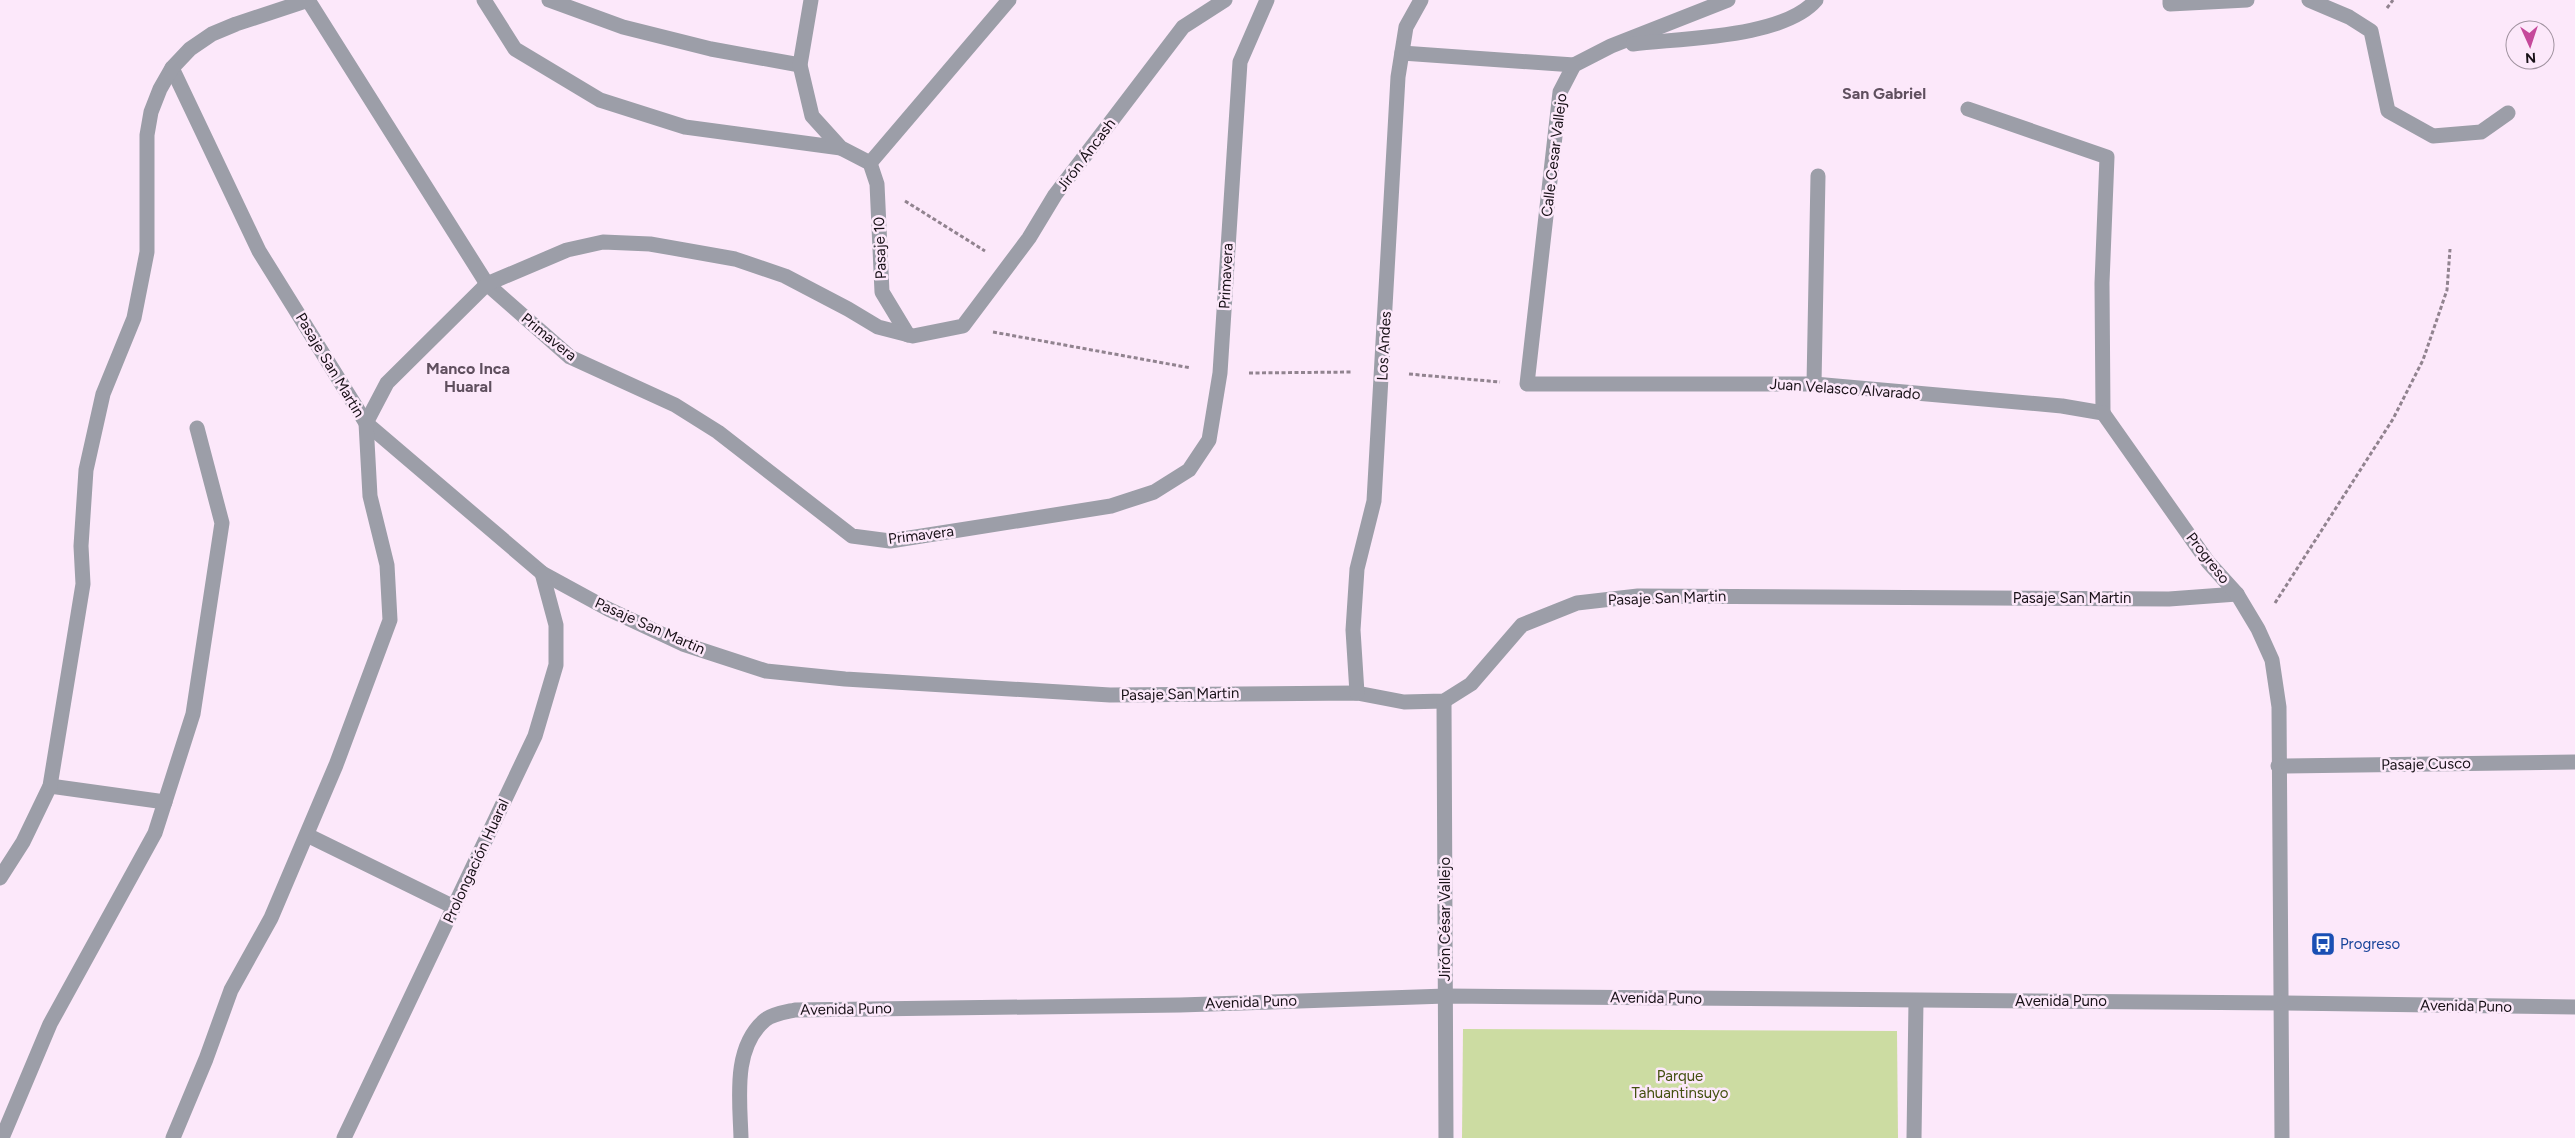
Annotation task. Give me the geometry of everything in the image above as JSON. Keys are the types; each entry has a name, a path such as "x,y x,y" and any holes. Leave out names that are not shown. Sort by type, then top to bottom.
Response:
{"street":[{"path":"0,878 23,842 50,786 83,584 81,546 86,470 103,394 134,318 147,252 147,135 151,112 172,68 190,49 212,34 236,24 308,0"},
{"name":"Primavera","path":"308,0 487,284 570,357 675,405 718,432 852,536 890,541 1111,506 1154,492 1189,470 1209,440 1220,373 1240,62 1267,0"},
{"path":"484,0 514,49 600,100 685,127 841,148 870,163 1009,0"},
{"path":"549,0 622,26 711,49 800,65"},
{"path":"811,0 800,65 812,116 841,148"},
{"name":"Jirón Áncash","path":"908,335 913,336 963,326 1008,266 1055,195 1183,27 1225,0"},
{"name":"Los Andes","path":"1357,693 1353,630 1357,569 1374,500 1398,77 1406,27 1421,0"},
{"path":"1402,52 1574,65 1611,46 1728,0"},
{"path":"1611,46 1764,29 1801,12 1816,0"},
{"path":"2170,0 2170,4 2247,0"},
{"path":"2309,0 2349,17 2371,31 2388,111 2433,136 2481,132 2508,113"},
{"name":"Calle Cesar Vallejo","path":"1527,384 1560,92 1574,65"},
{"name":"Pasaje San Martin","path":"172,68 258,251 366,423 542,573 608,609 683,644 766,672 845,679 1110,695 1357,693 1404,702 1444,701 1471,684 1522,625 1577,603 1638,596 2169,599 2237,594"},
{"path":"1968,109 2107,157 2102,283 2102,412"},
{"name":"Pasaje 10","path":"870,163 877,184 882,292 908,335"},
{"path":"1814,384 1818,176"},
{"path":"172,1138 206,1060 231,990 271,918 307,835 356,714 390,620 387,565 370,496 366,423 388,383 487,284 567,250 603,242 650,244 735,259 785,276 878,327 908,335"},
{"name":"Juan Velasco Alvarado","path":"1527,384 1814,384 2062,406 2102,412"},
{"name":"Progreso","path":"2102,412 2208,562 2237,594 2258,629 2272,660 2279,707 2282,1138"},
{"path":"2,1138 50,1024 155,833 193,714 222,523 197,428"},
{"name":"Prolongación Huaral","path":"344,1138 535,736 556,665 556,625 542,573"},
{"name":"Jirón César Vallejo","path":"1444,701 1446,1138"},
{"name":"Pasaje Cusco","path":"2278,766 2575,762"},
{"path":"50,786 165,802"},
{"path":"307,835 454,907"},
{"name":"Avenida Puno","path":"740,1138 740,1070 749,1040 766,1019 795,1010 1180,1004 1446,996 1916,1001 2282,1002 2575,1008"},
{"path":"1914,1138 1916,1001"}],"path":[{"path":"877,184 1008,266"},
{"path":"2258,629 2393,419 2423,360 2447,290 2450,249"}],"green space":[{"name":"Parque Tahuantinsuyo","path":"1463,1029 1897,1031 1898,1138 1462,1138"}],"place":[{"name":"Progreso","path":"2323,944"}],"district":[{"name":"San Gabriel","path":"1884,93"},
{"name":"Manco Inca Huaral","path":"468,377"}]}
